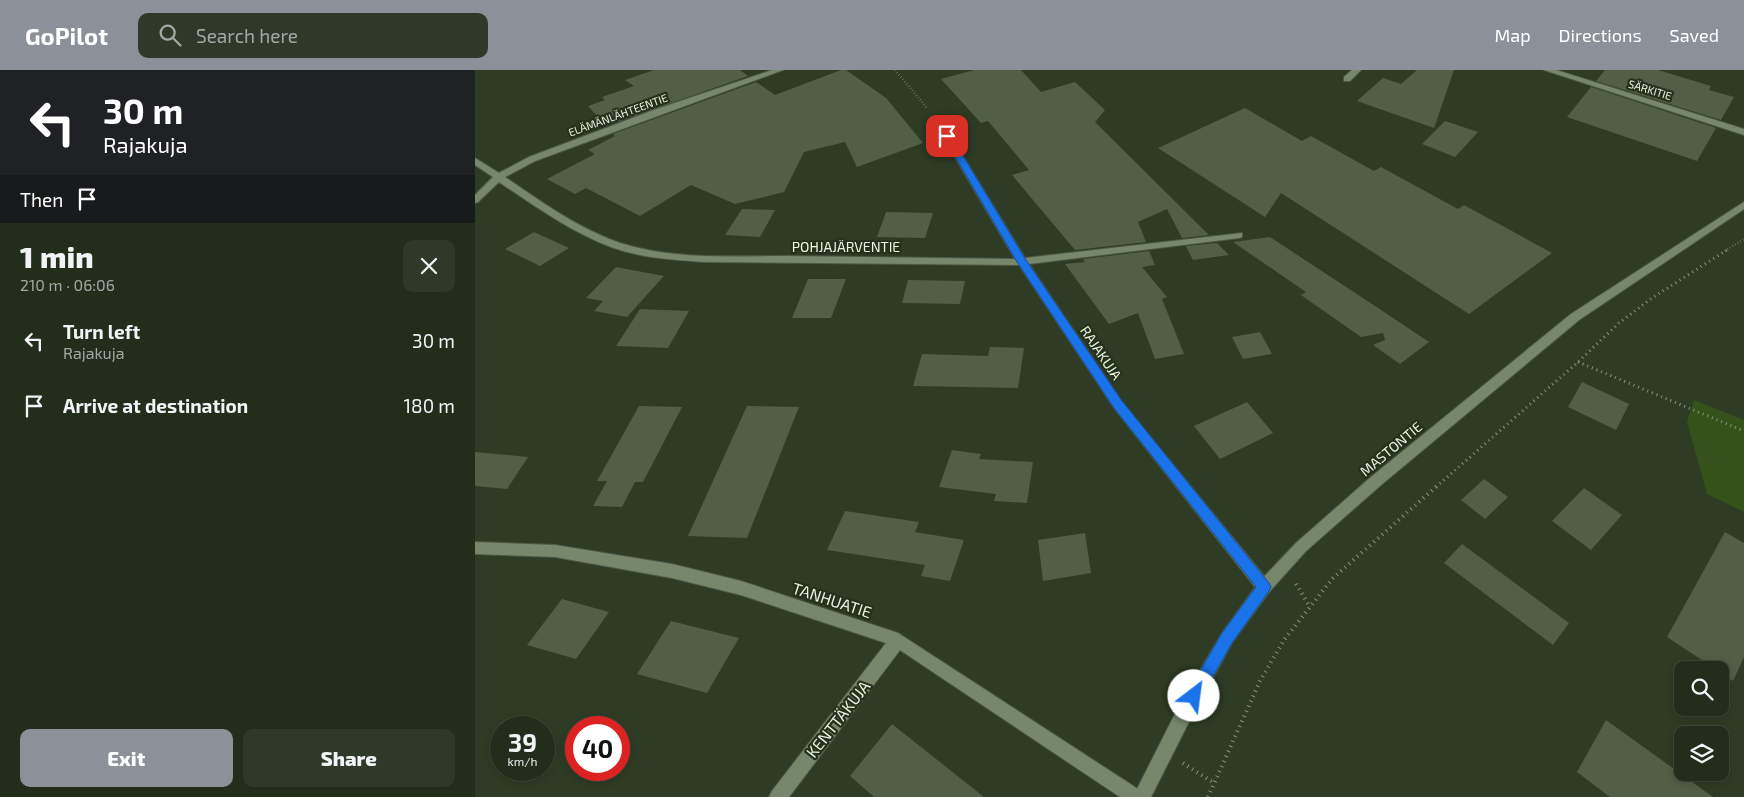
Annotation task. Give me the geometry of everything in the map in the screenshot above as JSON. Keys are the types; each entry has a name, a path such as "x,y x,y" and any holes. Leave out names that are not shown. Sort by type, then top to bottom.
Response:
{"street":[{"name":"ELÄMÄNLÄHTEENTIE","path":"475,200 499,177 541,156 654,113 779,70"},
{"path":"1347,78 1357,70"},
{"name":"SÄRKITIE","path":"1548,70 1744,132"},
{"name":"RAJAKUJA","path":"937,120 1022,262 1118,404 1264,587"},
{"name":"POHJAJÄRVENTIE","path":"475,161 559,215 603,240 655,255 705,259 1022,262 1239,236"},
{"name":"MASTONTIE","path":"1142,797 1186,710 1227,638 1264,587 1301,547 1376,481 1575,317 1744,205"},
{"name":"TANHUATIE","path":"475,548 555,551 672,571 741,588 898,640 1135,797"},
{"name":"KENTTÄKUJA","path":"778,797 898,640"}],"path":[{"path":"895,70 937,120"},
{"path":"1208,797 1260,681 1284,640 1332,579 1578,362 1619,323 1652,298 1744,239"},
{"path":"1578,362 1744,431"},
{"path":"1165,752 1214,783"}],"green space":[{"path":"1694,400 1744,420 1744,512 1707,494 1687,422"}],"building":[{"path":"654,70 740,70 748,76 606,126 588,106 605,100 602,97 634,86 625,80"},
{"path":"841,70 846,70 886,98 923,143 857,167 845,142 804,152 784,192 735,204 691,185 640,216 586,188 575,194 547,179 595,154 588,150 615,136 613,134 756,82 775,95"},
{"path":"974,70 1021,70 1041,92 1075,82 1105,110 1095,122 1209,235 1182,238 1167,209 1138,222 1146,242 1075,250 1012,175 1029,170 988,121 981,123 941,79"},
{"path":"1417,70 1454,70 1434,128 1357,101 1383,78 1401,84"},
{"path":"1605,70 1658,70 1711,86 1709,90 1734,97 1721,120 1596,81"},
{"path":"1591,87 1716,128 1697,161 1567,117"},
{"path":"1245,108 1302,141 1311,136 1374,171 1381,167 1458,209 1464,205 1552,253 1469,314 1281,193 1265,217 1158,148"},
{"path":"1445,121 1478,132 1455,157 1422,144"},
{"path":"742,209 775,210 760,237 725,235"},
{"path":"886,212 933,213 925,238 877,237"},
{"path":"534,232 569,248 540,266 505,249"},
{"path":"1270,237 1429,342 1400,364 1373,345 1385,340 1383,333 1361,337 1301,295 1306,292 1233,242"},
{"path":"1217,243 1229,255 1193,260 1186,246"},
{"path":"1149,251 1155,265 1142,267 1167,297 1162,299 1184,354 1155,359 1138,313 1109,324 1065,264 1085,262 1083,259"},
{"path":"616,267 664,276 627,317 594,311 603,301 586,298"},
{"path":"808,279 846,279 831,318 792,318"},
{"path":"908,280 965,281 960,304 902,303"},
{"path":"640,309 689,311 668,348 616,346"},
{"path":"1260,332 1272,354 1243,359 1232,337"},
{"path":"990,347 1024,348 1018,388 913,386 922,354 988,356"},
{"path":"1582,382 1629,404 1616,430 1568,407"},
{"path":"1247,402 1273,433 1220,459 1194,426"},
{"path":"639,406 682,407 643,482 635,482 622,507 593,506 607,481 597,481"},
{"path":"747,406 799,407 747,538 688,536"},
{"path":"952,450 981,454 979,459 1033,462 1027,503 994,501 996,494 939,487"},
{"path":"475,452 528,457 507,489 475,486"},
{"path":"1484,479 1508,497 1485,519 1461,500"},
{"path":"1584,488 1622,515 1591,550 1552,521"},
{"path":"845,511 919,522 915,532 964,540 950,581 921,576 925,565 827,550"},
{"path":"1725,532 1744,543 1744,657 1733,681 1729,678 1729,661 1703,661 1667,637"},
{"path":"1085,533 1091,573 1043,581 1038,540"},
{"path":"1462,544 1569,623 1553,645 1444,563"},
{"path":"562,599 609,612 576,659 527,645"},
{"path":"671,621 739,638 707,693 637,674"},
{"path":"1606,720 1674,769 1674,781 1691,781 1713,797 1610,797 1577,772"},
{"path":"892,724 984,797 874,797 850,776"}],"route":[{"path":"947,136 1022,262 1118,404 1264,587 1227,638 1194,696"}]}
